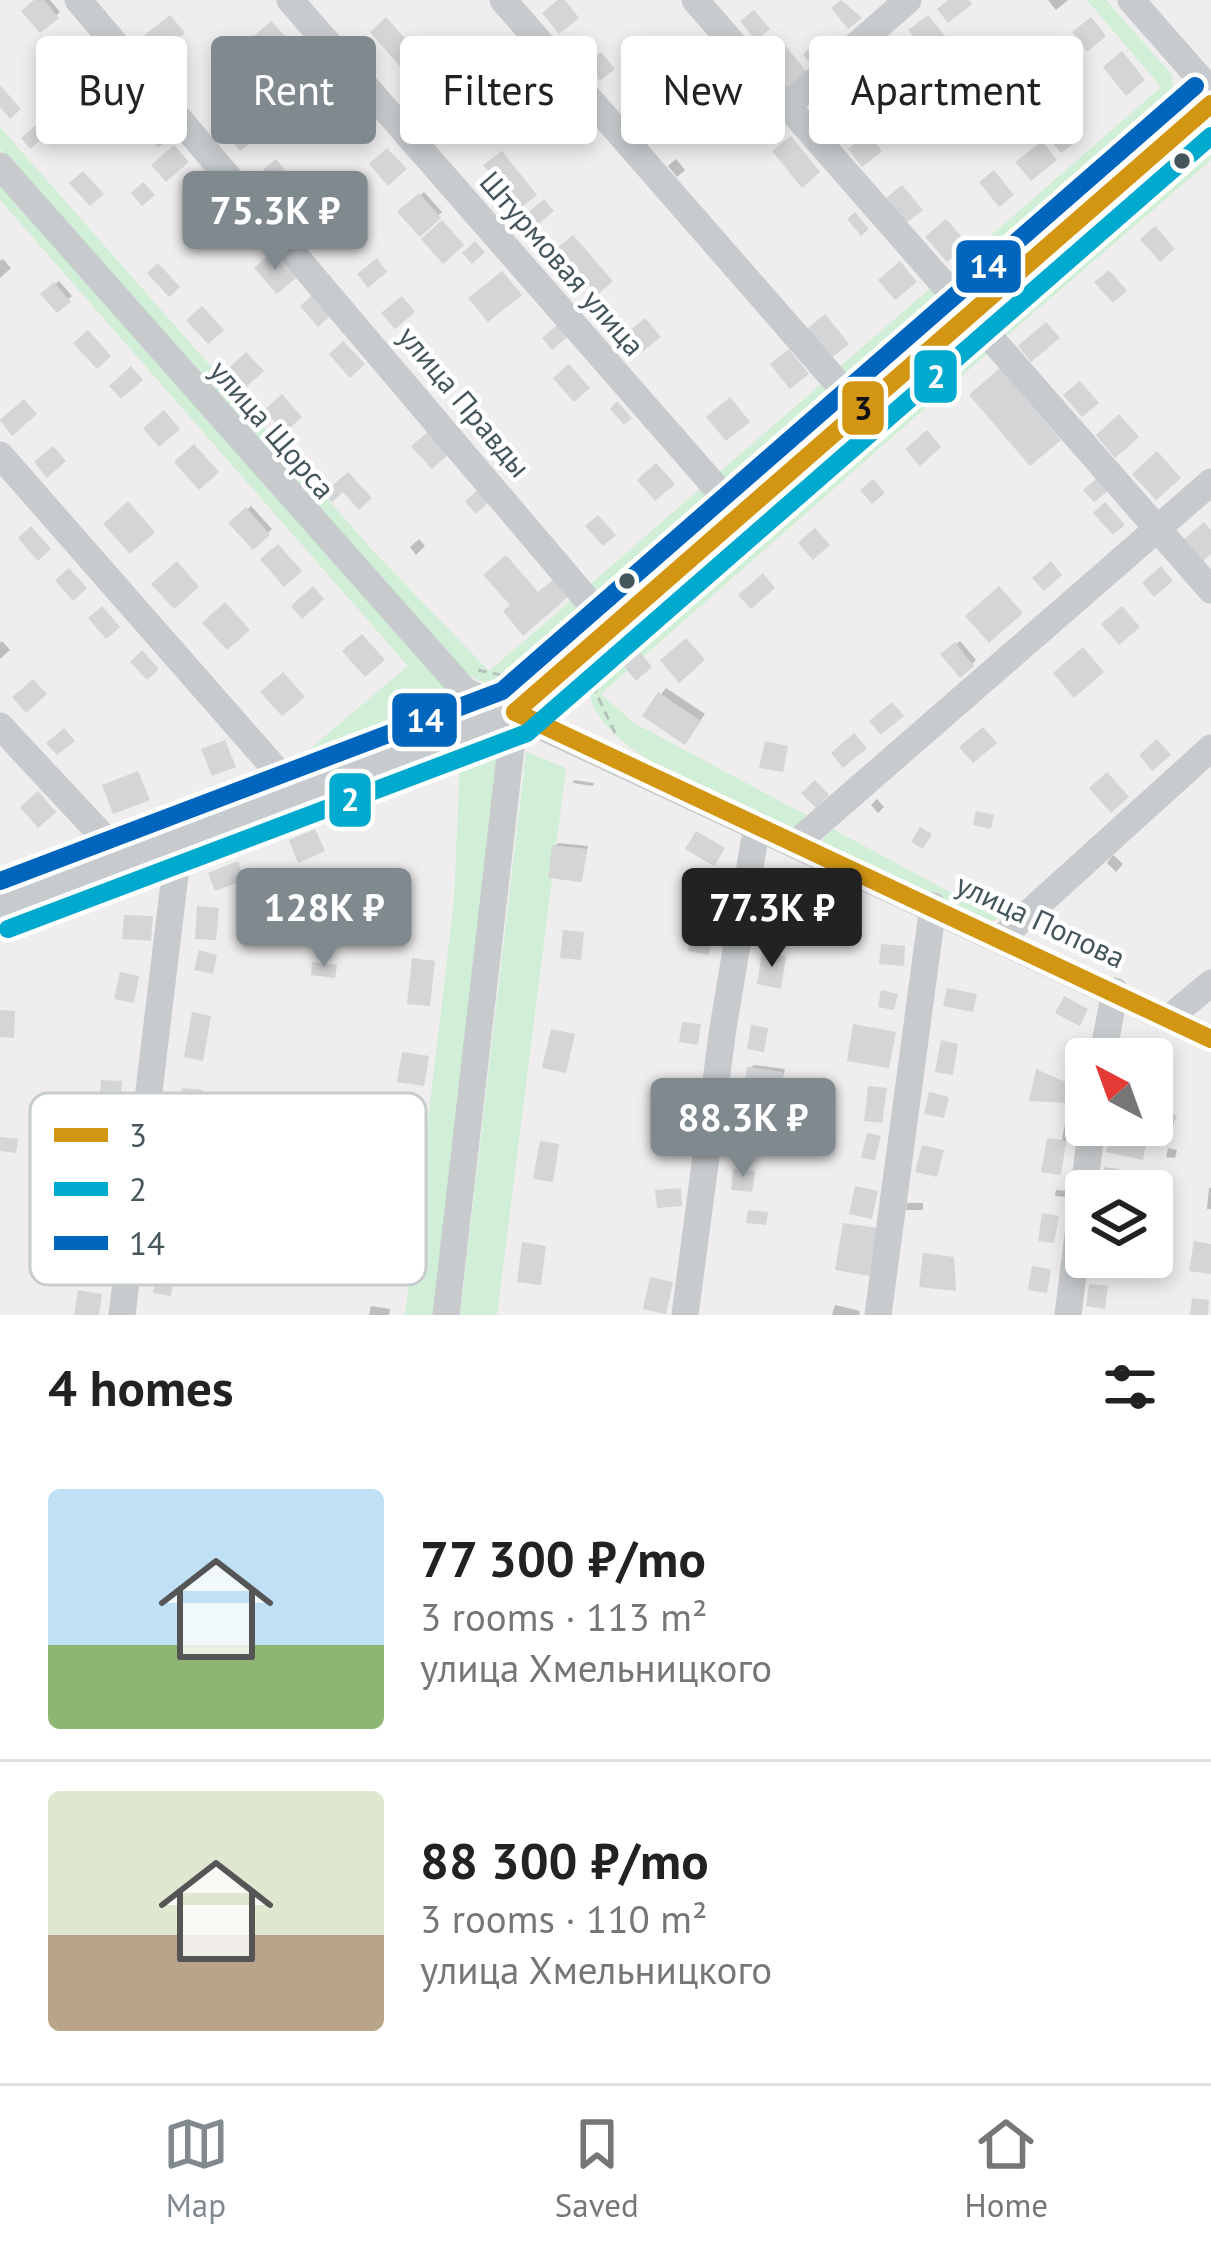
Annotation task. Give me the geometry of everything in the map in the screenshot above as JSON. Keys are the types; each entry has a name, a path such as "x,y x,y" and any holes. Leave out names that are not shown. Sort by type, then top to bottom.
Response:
{"street":[{"name":"улица Правды","path":"78,0 611,628"},
{"name":"Штурмовая улица","path":"290,0 740,515"},
{"path":"503,0 861,410"},
{"path":"695,0 1211,590"},
{"path":"788,105 908,0"},
{"path":"1131,0 1211,92"},
{"path":"0,907 515,712 861,410 978,327 1211,104"},
{"name":"улица Щорса","path":"0,166 394,616 465,691 515,712"},
{"path":"0,455 299,796"},
{"path":"796,842 1211,482"},
{"path":"446,1315 515,712"},
{"name":"улица Попова","path":"515,712 1211,1040"},
{"path":"0,726 125,860"},
{"path":"1001,938 1211,748"},
{"path":"685,1315 723,1028 757,825"},
{"path":"149,1093 179,842"},
{"path":"878,1315 933,906"},
{"path":"1169,1018 1211,982"},
{"path":"1106,1038 1115,991"},
{"path":"1068,1315 1089,1146"},
{"path":"122,1315 126,1285"}],"path":[{"path":"615,733 592,684 978,327 1211,142"}],"green space":[{"path":"1087,0 1106,0 1172,75 1173,92 1104,152 1104,178 980,288 963,296 942,278 1161,87"},
{"path":"0,127 375,553 489,671 573,599 590,622 578,645 554,666 510,684 485,683 453,665 0,149"},
{"path":"1211,138 1211,160 1002,340 989,317 992,313 1123,198 1148,189"},
{"path":"0,180 458,699 459,710 450,726 298,784 285,770 408,666 0,200"},
{"path":"934,285 948,303 947,318 868,386 854,390 835,371"},
{"path":"972,333 990,351 601,694 634,723 808,816 794,829 785,829 699,789 635,750 609,728 593,705 589,681 631,643 637,626"},
{"path":"826,380 843,399 842,409 740,495 715,476"},
{"path":"703,486 721,506 709,523 652,553 601,600 586,588"},
{"path":"493,751 497,761 433,1315 405,1315 409,1285 426,1285 426,1138 454,901 460,760"},
{"path":"526,752 566,768 497,1315 460,1315"},
{"path":"272,781 283,793 129,849 119,838"},
{"path":"827,826 998,918 991,922 821,844"},
{"path":"95,846 106,857 0,896 0,880"}],"building":[{"path":"34,0 44,0 59,18 40,33 21,11"},
{"path":"565,0 579,18 559,34 542,13"},
{"path":"841,0 862,18 848,29 831,8"},
{"path":"948,0 972,4 948,23 937,9"},
{"path":"754,10 770,29 752,36 740,21"},
{"path":"170,15 185,33 181,36 143,36"},
{"path":"928,15 945,36 913,36 908,30"},
{"path":"386,17 403,36 400,66 376,36 370,32"},
{"path":"1091,17 1106,36 1087,52 1083,36 1072,32"},
{"path":"271,21 285,36 254,36"},
{"path":"785,47 807,72 789,86 785,81"},
{"path":"1122,51 1145,80 1126,96 1103,67"},
{"path":"601,52 615,69 600,81 597,77"},
{"path":"0,85 21,109 10,119 0,107"},
{"path":"36,127 36,144 30,149 21,138"},
{"path":"791,136 820,172 802,188 772,151"},
{"path":"854,144 877,144 882,151 862,167 848,149"},
{"path":"1038,144 1044,144 1057,160 1031,181 1015,162"},
{"path":"174,145 189,162 166,182 151,165"},
{"path":"387,148 407,169 388,186 369,164"},
{"path":"502,151 537,195 519,209 483,165"},
{"path":"276,159 295,183 281,194 262,171"},
{"path":"994,170 1014,195 999,207 979,182"},
{"path":"83,171 104,194 90,206 69,183"},
{"path":"143,182 155,195 142,206 131,193"},
{"path":"902,185 923,210 906,223 886,198"},
{"path":"419,193 441,218 420,237 397,212"},
{"path":"349,196 366,214 355,224 338,206"},
{"path":"544,199 554,211 530,231 520,219"},
{"path":"237,211 260,236 245,250 222,224"},
{"path":"855,212 869,229 861,236 847,219"},
{"path":"946,219 968,244 947,262 925,237"},
{"path":"442,220 464,245 443,264 421,239"},
{"path":"1155,226 1175,249 1160,262 1140,239"},
{"path":"573,235 613,281 597,295 557,248"},
{"path":"475,241 485,252 472,264 462,253"},
{"path":"273,252 296,278 277,294 254,268"},
{"path":"377,258 387,272 368,288 357,274"},
{"path":"900,261 917,282 895,300 878,280"},
{"path":"158,263 180,287 169,297 147,273"},
{"path":"1109,270 1127,291 1113,303 1094,282"},
{"path":"502,271 522,295 488,322 468,298"},
{"path":"54,282 71,302 57,313 40,294"},
{"path":"315,293 333,313 318,327 300,306"},
{"path":"402,296 415,312 395,329 381,313"},
{"path":"202,306 224,330 208,344 186,320"},
{"path":"825,314 849,344 830,359 807,329"},
{"path":"645,318 661,337 642,352 627,333"},
{"path":"562,321 572,333 552,350 542,338"},
{"path":"1046,322 1060,338 1031,362 1018,346"},
{"path":"88,330 111,356 97,369 73,343"},
{"path":"343,341 365,364 350,378 329,354"},
{"path":"789,349 809,374 790,389 770,364"},
{"path":"246,352 264,371 246,387 229,368"},
{"path":"569,364 590,388 574,402 553,378"},
{"path":"131,366 143,380 121,399 109,386"},
{"path":"1000,368 1061,440 1030,466 969,395"},
{"path":"1080,381 1099,403 1082,417 1063,395"},
{"path":"282,394 302,417 284,433 264,410"},
{"path":"730,397 750,422 726,441 706,417"},
{"path":"24,399 37,414 12,436 0,420"},
{"path":"617,401 632,418 624,425 610,409"},
{"path":"164,410 180,429 159,447 143,428"},
{"path":"1119,414 1139,437 1115,458 1096,435"},
{"path":"430,430 450,453 432,469 411,446"},
{"path":"927,430 941,447 920,466 905,449"},
{"path":"194,444 219,472 199,490 174,462"},
{"path":"53,446 66,461 47,478 34,462"},
{"path":"1157,451 1181,478 1156,500 1132,474"},
{"path":"656,463 675,484 655,501 637,480"},
{"path":"348,472 372,498 359,510 343,492 332,502 324,493"},
{"path":"1097,478 1108,491 1094,502 1083,490"},
{"path":"873,479 885,493 872,504 860,490"},
{"path":"481,487 492,499 476,514 465,501"},
{"path":"128,501 155,532 130,554 103,524"},
{"path":"1105,502 1125,525 1113,535 1093,513"},
{"path":"246,507 270,535 253,550 228,523"},
{"path":"598,515 616,535 603,546 585,526"},
{"path":"1204,522 1211,530 1211,554 1203,561 1184,539"},
{"path":"31,526 51,549 38,561 18,538"},
{"path":"815,528 830,545 813,560 798,543"},
{"path":"278,544 302,571 284,587 260,559"},
{"path":"506,555 538,592 555,578 569,596 523,636 503,611 510,605 483,575"},
{"path":"177,561 199,587 174,609 151,584"},
{"path":"1051,561 1062,575 1044,591 1032,578"},
{"path":"1161,566 1173,581 1154,597 1142,583"},
{"path":"69,568 87,588 73,601 55,580"},
{"path":"763,573 775,588 751,609 738,595"},
{"path":"313,586 324,599 302,619 291,606"},
{"path":"999,586 1023,613 989,643 965,616"},
{"path":"225,602 250,630 227,650 202,623"},
{"path":"102,606 120,627 106,639 88,618"},
{"path":"1122,606 1140,627 1119,645 1101,624"},
{"path":"362,634 385,660 365,677 342,651"},
{"path":"686,638 705,660 679,683 660,660"},
{"path":"955,642 974,666 960,678 940,654"},
{"path":"1083,647 1104,672 1074,698 1053,673"},
{"path":"142,650 159,669 147,680 130,662"},
{"path":"639,651 652,667 636,681 623,665"},
{"path":"283,672 305,697 282,716 260,692"},
{"path":"33,679 47,694 26,713 12,697"},
{"path":"658,692 701,721 685,745 642,716"},
{"path":"892,702 904,716 881,735 869,721"},
{"path":"983,727 997,743 973,763 959,747"},
{"path":"64,728 75,741 57,755 46,743"},
{"path":"854,733 867,748 843,768 831,753"},
{"path":"1157,739 1171,755 1152,771 1139,755"},
{"path":"225,740 236,767 212,776 201,749"},
{"path":"765,741 788,746 783,772 759,768"},
{"path":"138,771 150,800 113,814 102,785"},
{"path":"1107,772 1129,797 1111,813 1089,788"},
{"path":"815,780 829,795 816,808 801,793"},
{"path":"38,791 56,812 38,828 20,807"},
{"path":"976,811 994,815 991,829 973,825"},
{"path":"920,827 932,834 923,849 911,842"},
{"path":"315,829 325,851 298,863 289,840"},
{"path":"696,831 725,848 714,866 685,849"},
{"path":"552,845 587,849 582,882 548,878"},
{"path":"238,861 245,880 215,891 208,873"},
{"path":"784,872 804,881 793,904 773,895"},
{"path":"197,906 219,908 216,940 195,939"},
{"path":"124,915 153,916 151,941 122,939"},
{"path":"692,925 713,928 709,955 688,951"},
{"path":"563,930 584,932 581,960 560,958"},
{"path":"881,944 905,946 904,966 879,964"},
{"path":"199,950 217,955 213,974 194,970"},
{"path":"762,952 786,956 781,989 757,984"},
{"path":"412,958 435,961 430,1006 407,1004"},
{"path":"312,962 337,965 335,978 311,975"},
{"path":"120,972 139,976 134,1003 114,999"},
{"path":"947,988 977,994 973,1012 943,1006"},
{"path":"881,990 898,994 894,1010 878,1007"},
{"path":"1064,996 1088,1009 1080,1026 1055,1013"},
{"path":"0,1010 15,1011 14,1038 0,1037"},
{"path":"192,1012 211,1016 203,1061 184,1057"},
{"path":"682,1022 701,1024 698,1045 679,1042"},
{"path":"853,1024 896,1032 889,1068 847,1061"},
{"path":"751,1025 768,1028 764,1052 747,1049"},
{"path":"551,1029 575,1034 566,1073 542,1068"},
{"path":"941,1040 958,1044 953,1075 935,1072"},
{"path":"402,1052 429,1056 424,1086 397,1082"},
{"path":"747,1067 783,1072 778,1101 743,1096"},
{"path":"1036,1069 1065,1082 1065,1103 1029,1101"},
{"path":"101,1080 122,1081 121,1093 100,1093"},
{"path":"868,1086 887,1088 882,1123 864,1121"},
{"path":"929,1092 949,1097 944,1118 924,1114"},
{"path":"675,1108 694,1112 690,1134 671,1131"},
{"path":"742,1118 761,1121 755,1149 736,1145"},
{"path":"867,1133 881,1136 875,1160 861,1158"},
{"path":"0,1137 18,1139 16,1153 0,1151"},
{"path":"1047,1138 1065,1141 1061,1175 1041,1172"},
{"path":"540,1141 559,1144 553,1182 533,1179"},
{"path":"922,1145 944,1150 937,1177 915,1172"},
{"path":"1107,1146 1146,1146 1143,1160 1106,1152"},
{"path":"733,1169 755,1171 752,1192 731,1190"},
{"path":"855,1186 878,1191 872,1219 849,1214"},
{"path":"681,1188 682,1206 657,1208 655,1190"},
{"path":"748,1210 768,1212 766,1225 746,1223"},
{"path":"1042,1213 1059,1216 1054,1243 1038,1241"},
{"path":"843,1223 878,1228 870,1276 835,1270"},
{"path":"1194,1241 1211,1244 1211,1274 1189,1271"},
{"path":"522,1242 546,1246 541,1285 517,1282"},
{"path":"923,1253 954,1257 956,1291 919,1287"},
{"path":"1032,1266 1051,1269 1047,1293 1028,1290"},
{"path":"650,1277 673,1282 666,1314 643,1309"},
{"path":"1089,1284 1108,1286 1105,1309 1086,1306"},
{"path":"155,1285 173,1285 171,1296 153,1293"},
{"path":"78,1290 102,1294 99,1315 74,1315"},
{"path":"1192,1298 1209,1300 1208,1315 1190,1315"}],"transit line":[{"name":"14","path":"0,881 502,691 1195,86"},
{"name":"3","path":"515,712 1211,104"},
{"name":"2","path":"8,929 527,733 1211,136"},
{"name":"3","path":"515,712 1211,1039"}]}
